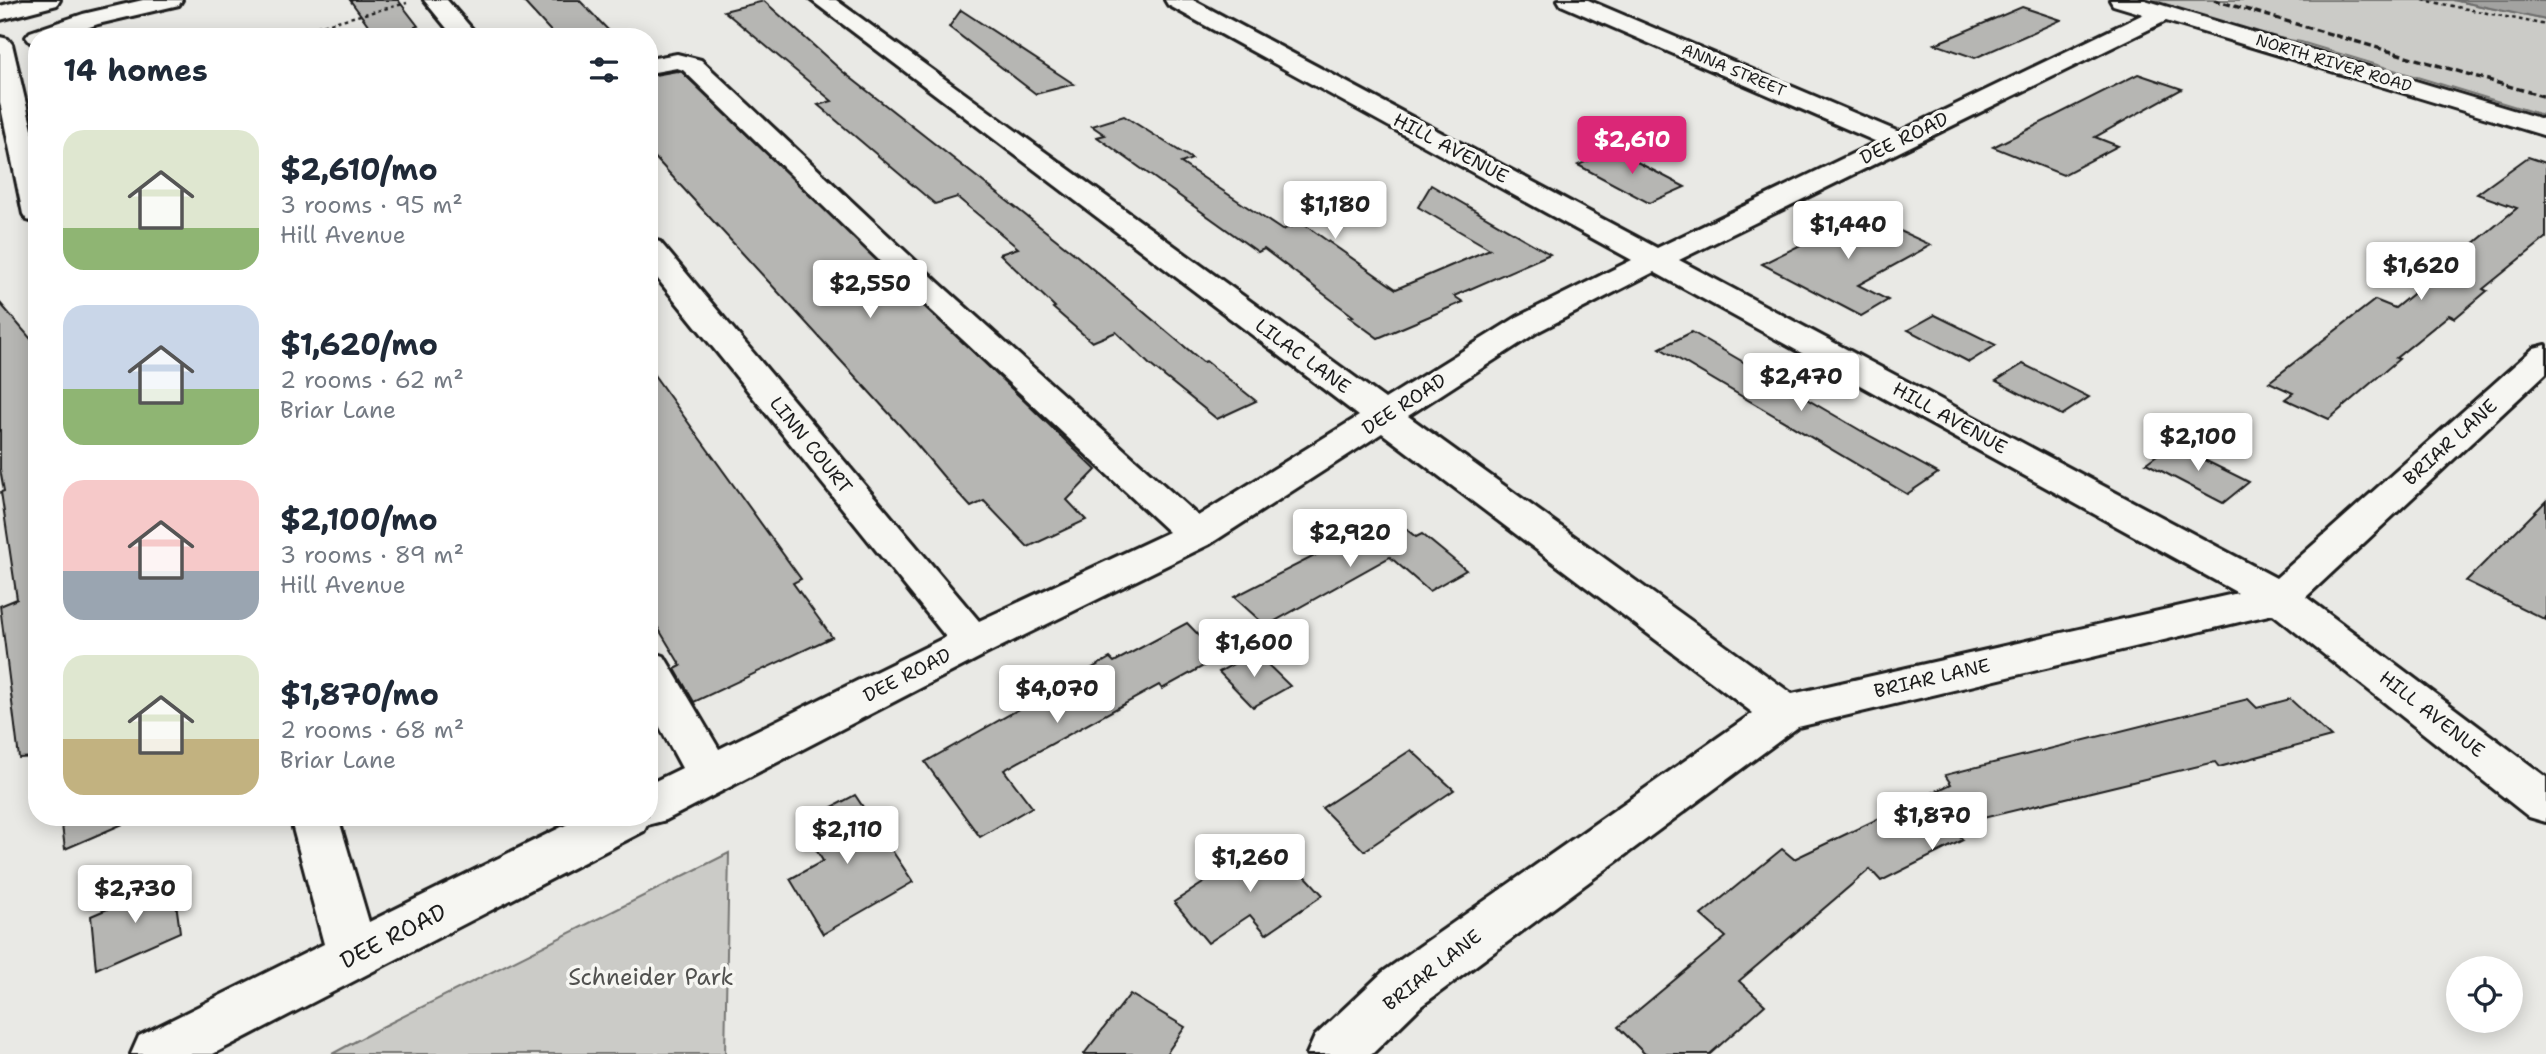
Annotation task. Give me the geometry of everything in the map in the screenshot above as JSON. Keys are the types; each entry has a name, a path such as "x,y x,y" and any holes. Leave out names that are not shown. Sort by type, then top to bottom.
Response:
{"street":[{"path":"0,13 49,0"},
{"path":"64,28 171,0"},
{"path":"435,0 459,28"},
{"name":"LILAC LANE","path":"822,0 1785,712"},
{"name":"HILL AVENUE","path":"1176,0 2280,597 2546,803"},
{"name":"ANNA STREET","path":"1569,0 1898,141"},
{"name":"NORTH RIVER ROAD","path":"2121,0 2546,128"},
{"name":"DEE ROAD","path":"658,801 973,642 1196,535 1528,324 2164,13"},
{"path":"28,39 0,45 13,161 28,194"},
{"path":"658,64 677,61 692,65 928,289 1196,535"},
{"name":"LINN COURT","path":"658,259 973,642"},
{"name":"BRIAR LANE","path":"1334,1054 1402,989 1785,712 2280,597 2546,355"},
{"path":"658,683 710,775"},
{"path":"317,826 354,956"},
{"name":"DEE ROAD","path":"158,1054 609,826"}],"path":[{"path":"2423,0 2546,25"},
{"path":"317,28 356,14 412,2"}],"green space":[{"path":"2147,0 2453,0 2546,20 2546,116 2301,42 2273,37"},
{"name":"Schneider Park","path":"729,853 725,1054 332,1054 382,1027"}],"shaded area":[{"path":"2453,0 2546,0 2546,20"}],"building":[{"path":"350,0 398,0 418,26 416,28 370,28"},
{"path":"522,0 579,0 606,28 548,28"},
{"path":"764,1 842,71 1076,255 1203,362 1206,361 1256,401 1217,419 1149,364 1116,332 1092,342 1053,308 1055,307 1000,254 1018,248 957,197 935,204 818,105 832,101 724,11"},
{"path":"2022,7 2061,20 1975,58 1935,44"},
{"path":"961,10 1074,84 1036,94 949,27"},
{"path":"682,72 1096,470 1067,500 1086,520 1028,547 984,501 971,507 907,433 658,161 658,74"},
{"path":"2138,74 2182,89 2095,137 2118,146 2063,175 1993,147"},
{"path":"1124,116 1192,159 1181,163 1282,230 1302,223 1396,289 1490,249 1418,207 1431,185 1550,254 1454,296 1463,302 1378,338 1264,249 1258,252 1097,137 1105,135 1092,126"},
{"path":"1614,150 1685,187 1649,203 1578,165"},
{"path":"2528,157 2546,163 2546,238 2483,289 2487,291 2455,318 2449,315 2396,358 2399,359 2329,419 2285,399 2293,393 2269,382 2375,300 2395,308 2517,208 2477,194"},
{"path":"1863,214 1931,245 1858,285 1888,300 1861,316 1762,264"},
{"path":"0,303 28,336 28,758 19,758 0,606 17,599 0,469"},
{"path":"1935,315 1996,345 1969,362 1908,330"},
{"path":"1692,332 1938,473 1907,494 1660,348"},
{"path":"2023,364 2089,397 2062,415 1996,381"},
{"path":"658,380 801,579 793,583 832,637 694,702 675,669 681,666 658,628"},
{"path":"2172,444 2249,482 2223,503 2146,463"},
{"path":"2546,501 2546,620 2466,581"},
{"path":"1391,517 1416,537 1422,534 1466,570 1429,591 1390,557 1266,626 1234,597"},
{"path":"1187,623 1220,657 1162,689 1159,685 1004,770 1032,807 980,837 925,762 1110,658 1114,662"},
{"path":"1255,652 1290,686 1253,707 1219,672"},
{"path":"2248,699 2257,708 2290,699 2331,737 2219,767 2215,762 1950,826 1963,840 1881,881 1870,869 1739,981 1765,1005 1710,1054 1645,1054 1618,1027 1726,937 1701,915 1782,849 1794,859 1951,784 1945,775"},
{"path":"1411,750 1454,790 1364,851 1322,808"},
{"path":"855,795 913,882 823,934 790,879 823,861 800,824"},
{"path":"62,826 118,826 65,849"},
{"path":"1271,839 1323,895 1266,934 1250,915 1208,943 1174,902"},
{"path":"173,881 180,932 96,969 91,916"},
{"path":"1130,994 1185,1027 1166,1054 1084,1054"}],"railway":[{"path":"2214,0 2546,97"}]}
